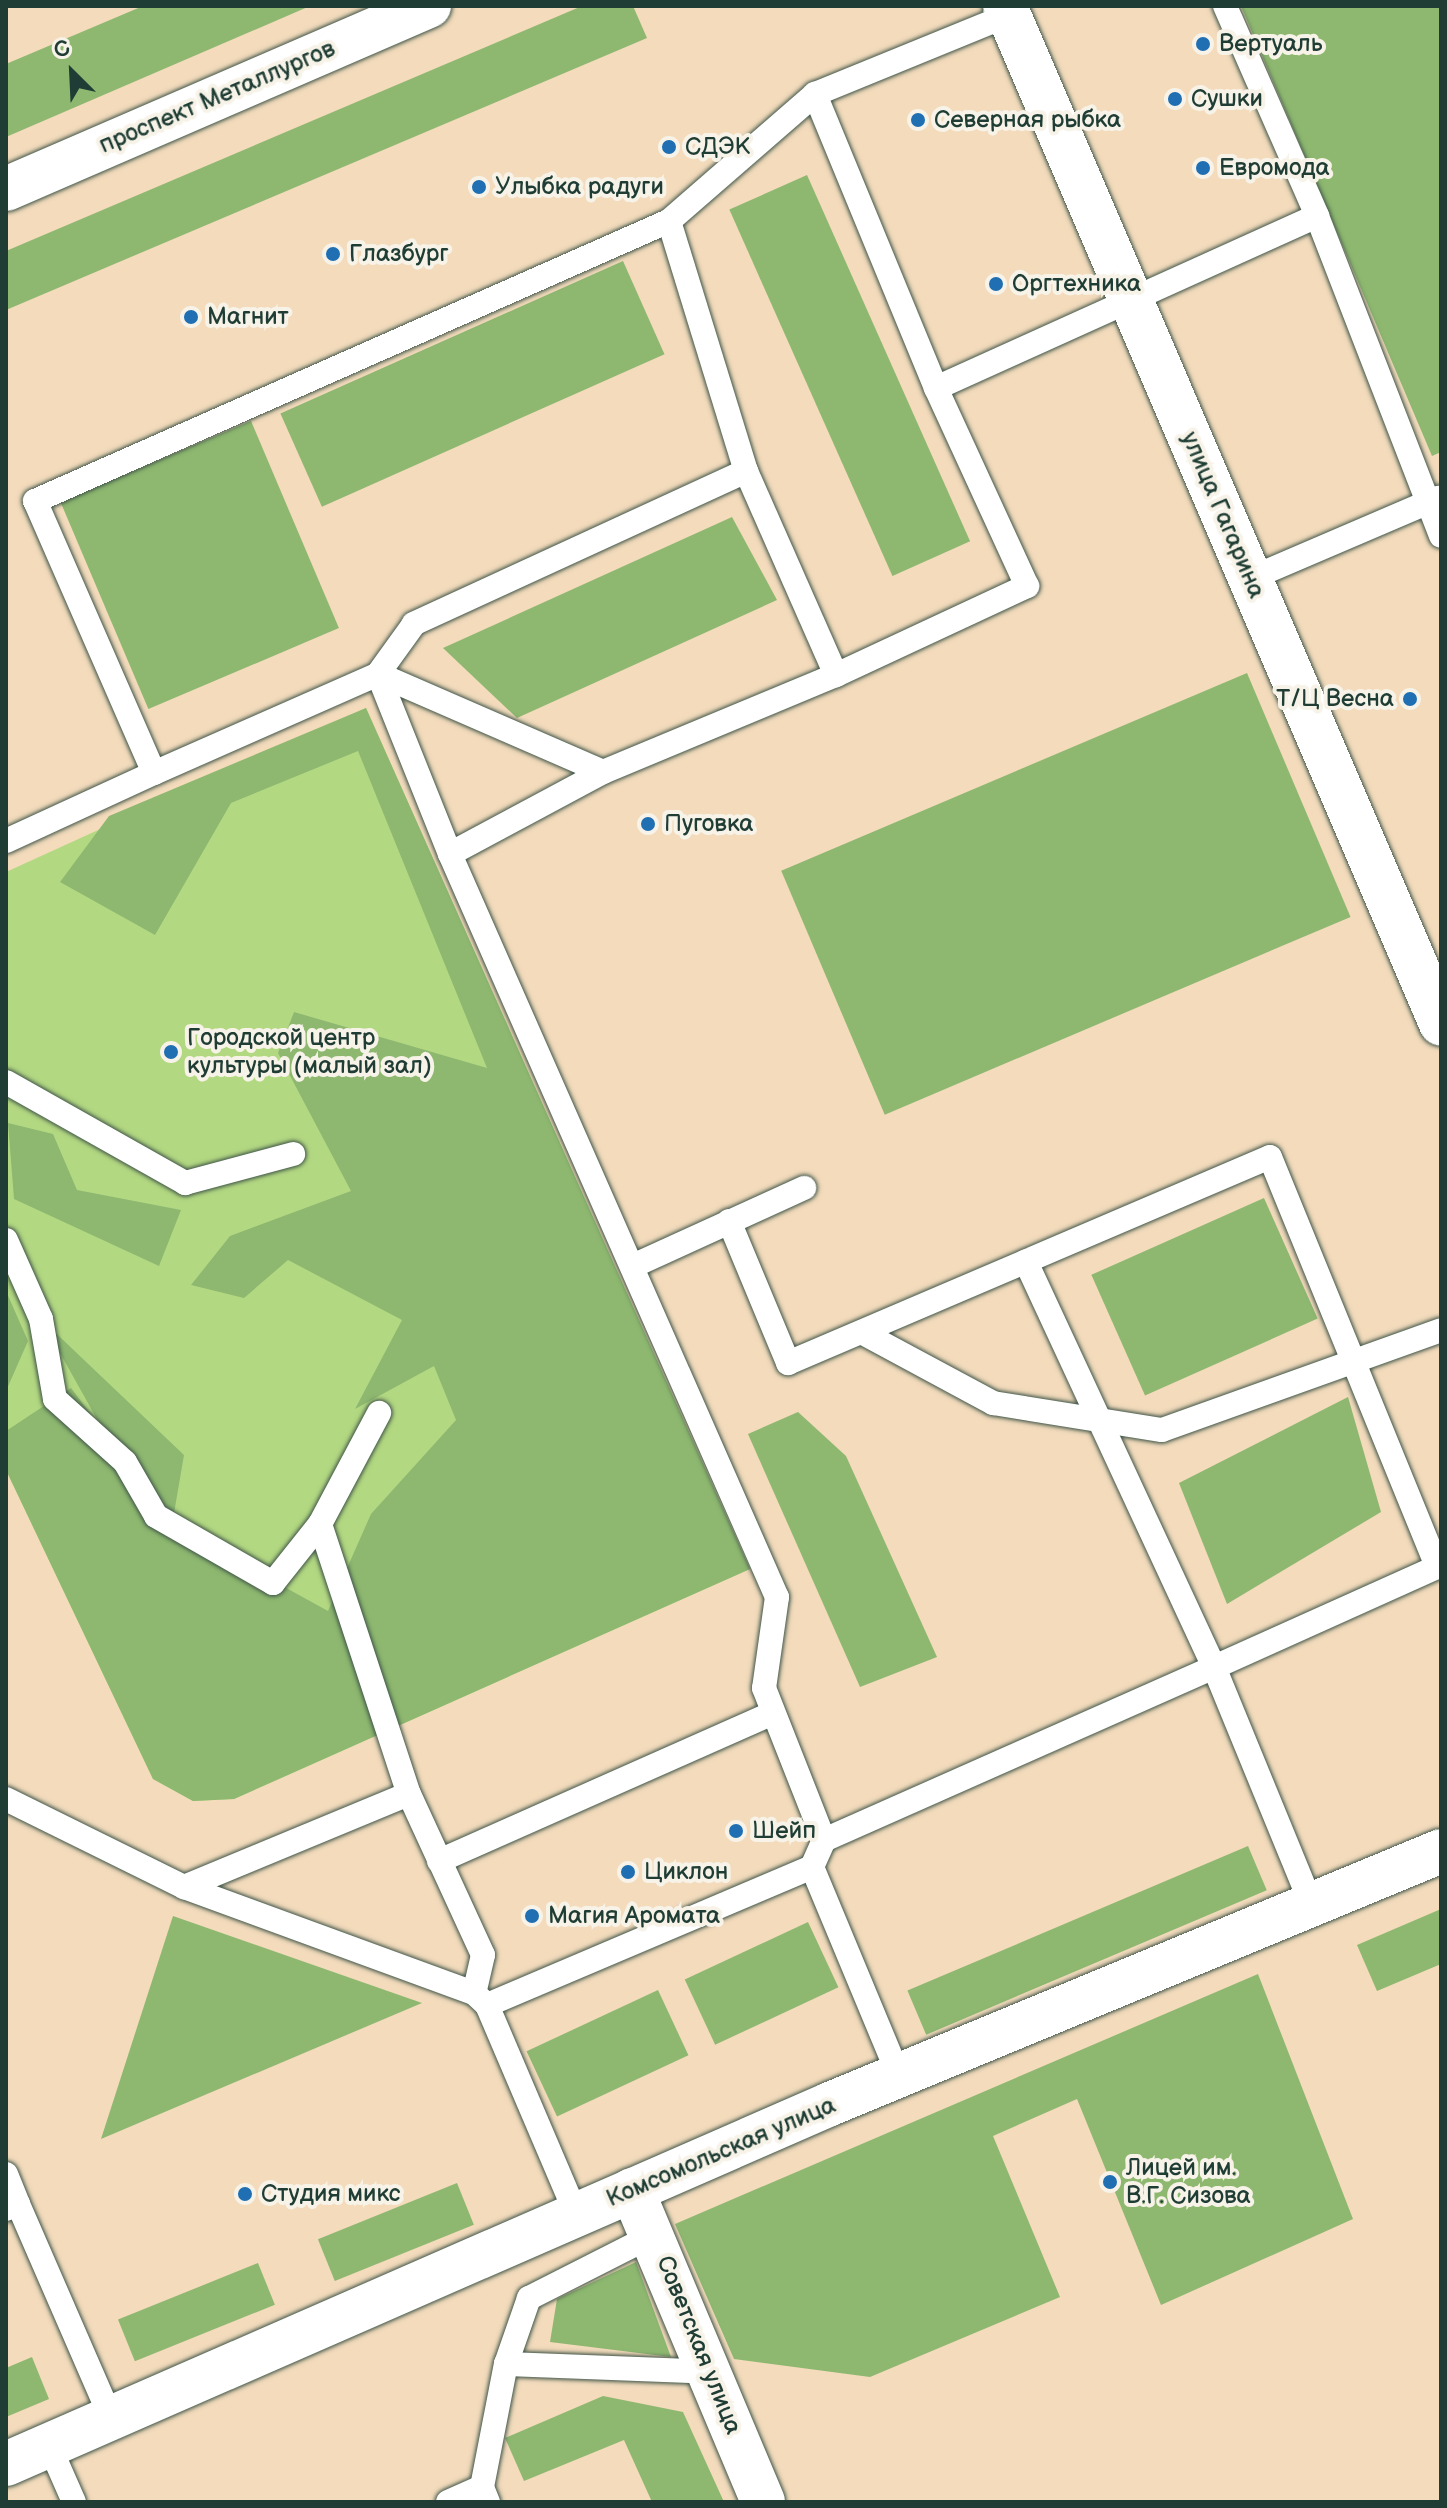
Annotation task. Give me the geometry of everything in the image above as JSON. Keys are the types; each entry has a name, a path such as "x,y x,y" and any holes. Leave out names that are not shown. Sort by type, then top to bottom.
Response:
{"street":[{"name":"проспект Металлургов","path":"6,189 429,6"},
{"name":"улица Гагарина","path":"1007,10 1441,1024"},
{"name":"Комсомольская улица","path":"6,2464 632,2190 1441,1851"},
{"name":"Советская улица","path":"632,2190 763,2502"}],"lane":[{"path":"1225,6 1317,216 1434,500 1441,536"},
{"path":"154,773 35,501 669,221 815,94 1007,10"},
{"path":"450,854 603,772 836,675 1027,586 936,388 815,94"},
{"path":"936,388 1317,216"},
{"path":"669,221 746,471 836,675"},
{"path":"6,841 378,674 414,624 746,471"},
{"path":"1249,579 1434,500"},
{"path":"378,674 603,772"},
{"path":"378,674 450,854 635,1265 777,1597 764,1688 824,1840"},
{"path":"6,1082 185,1183 293,1154"},
{"path":"6,1799 184,1887 480,1999 812,1867 824,1840 1437,1567 1358,1362 1270,1157 788,1363 729,1221"},
{"path":"635,1265 804,1188"},
{"path":"6,1240 41,1319 55,1399 125,1462 156,1516 273,1583 320,1524 379,1413"},
{"path":"1026,1262 1214,1667 1311,1903"},
{"path":"863,1333 993,1403 1162,1430 1441,1330"},
{"path":"320,1524 409,1794 483,1955 480,1999 576,2214"},
{"path":"439,1861 773,1713"},
{"path":"184,1887 409,1794"},
{"path":"812,1867 900,2078"},
{"path":"6,2174 12,2206 111,2418"},
{"path":"448,2502 485,2495 506,2364 529,2298 653,2235"},
{"path":"506,2364 711,2372"},
{"path":"49,2445 74,2502"}],"green space":[{"path":"143,6 310,6 6,137 6,64"},
{"path":"582,6 633,6 647,38 6,310 6,251"},
{"path":"1241,6 1441,6 1441,452 1432,456"},
{"path":"807,175 970,541 892,576 729,210"},
{"path":"623,261 664,354 322,507 280,414"},
{"path":"251,421 339,628 148,709 60,502"},
{"path":"732,517 777,600 517,718 443,648"},
{"path":"1247,673 1351,917 885,1115 781,871"},
{"path":"366,708 750,1569 234,1799 193,1801 153,1779 6,1470 6,872"},
{"path":"366,708 750,1569 234,1799 193,1801 153,1779 6,1470 6,1431 71,1388 103,1430 41,1319 184,1455 172,1525 328,1611 371,1514 456,1420 434,1366 355,1409 402,1320 288,1260 244,1298 191,1285 230,1236 351,1191 278,1053 294,1012 487,1068 358,751 231,803 155,935 60,882 109,816"},
{"path":"8,1123 53,1134 77,1190 181,1210 159,1266 14,1199"},
{"path":"1264,1198 1318,1319 1145,1395 1091,1275"},
{"path":"6,1291 28,1341 6,1391"},
{"path":"1348,1397 1381,1512 1227,1604 1179,1483"},
{"path":"798,1412 846,1456 937,1657 860,1687 748,1434"},
{"path":"1248,1846 1267,1890 926,2035 907,1991"},
{"path":"1441,1909 1441,1964 1377,1991 1357,1945"},
{"path":"173,1916 422,2003 101,2139"},
{"path":"808,1922 838,1987 715,2045 685,1979"},
{"path":"1258,1974 1353,2219 1161,2305 1077,2099 993,2136 1060,2297 870,2377 734,2359 675,2224"},
{"path":"658,1990 688,2055 557,2117 527,2051"},
{"path":"457,2183 474,2225 335,2281 318,2239"},
{"path":"636,2262 671,2357 550,2342 557,2299"},
{"path":"258,2263 275,2305 135,2361 118,2320"},
{"path":"32,2357 49,2399 6,2417 6,2368"},
{"path":"603,2396 683,2412 724,2502 652,2502 624,2440 524,2481 505,2438"}],"place":[{"name":"Вертуаль","path":"1203,44"},
{"name":"Сушки","path":"1175,99"},
{"name":"Северная рыбка","path":"918,120"},
{"name":"СДЭК","path":"669,147"},
{"name":"Евромода","path":"1203,168"},
{"name":"Улыбка радуги","path":"479,187"},
{"name":"Глазбург","path":"333,254"},
{"name":"Оргтехника","path":"996,284"},
{"name":"Магнит","path":"191,317"},
{"name":"Т/Ц Весна","path":"1410,699"},
{"name":"Пуговка","path":"648,824"},
{"name":"Городской центр культуры (малый зал)","path":"171,1052"},
{"name":"Шейп","path":"736,1831"},
{"name":"Циклон","path":"628,1872"},
{"name":"Магия Аромата","path":"532,1916"},
{"name":"Лицей им. В.Г. Сизова","path":"1110,2182"},
{"name":"Студия микс","path":"245,2194"}]}
